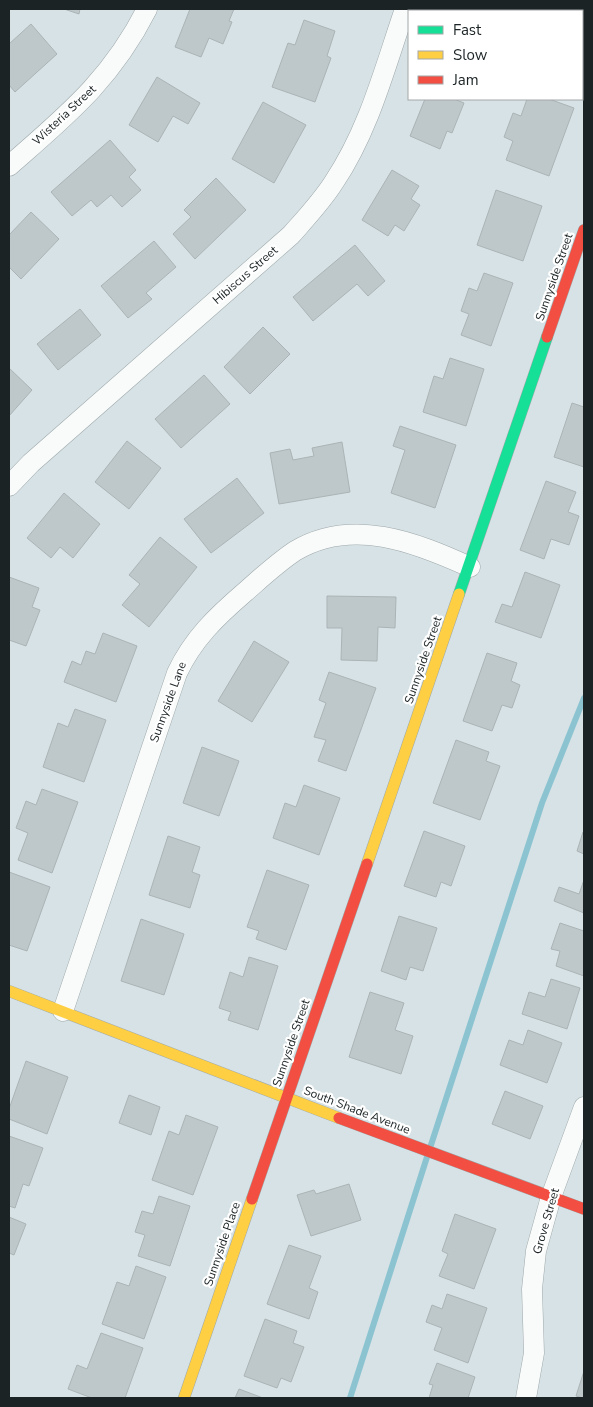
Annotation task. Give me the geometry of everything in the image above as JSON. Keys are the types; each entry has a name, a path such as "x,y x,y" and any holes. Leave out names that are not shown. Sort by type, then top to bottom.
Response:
{"street":[{"name":"Wisteria Street","path":"9,166 81,102 111,68 136,31 147,9"},
{"name":"Hibiscus Street","path":"9,486 31,463 291,235 320,202 359,138 404,9"},
{"name":"Sunnyside Street","path":"286,1098 470,567 584,230"},
{"name":"Sunnyside Lane","path":"63,1011 177,673 201,633 273,567 307,545 335,536 364,534 389,537 438,553 470,567"},
{"name":"South Shade Avenue","path":"9,991 286,1098 584,1209"},
{"name":"Sunnyside Place","path":"184,1398 286,1098"},
{"name":"Grove Street","path":"526,1398 534,1353 532,1290 536,1251 551,1197 584,1106"}],"building":[{"path":"64,9 80,9 79,14"},
{"path":"190,9 234,9 229,21 232,22 223,44 209,38 201,57 175,47"},
{"path":"446,9 496,9 496,10"},
{"path":"583,11 584,11 583,88"},
{"path":"304,20 335,31 327,56 331,58 315,102 272,87 288,43 295,45"},
{"path":"31,24 57,54 15,92 9,85 9,44"},
{"path":"157,77 200,103 188,124 173,116 158,142 129,125"},
{"path":"425,100 456,100 464,103 452,133 447,131 440,149 410,136"},
{"path":"527,100 552,100 574,108 549,176 506,160 513,141 504,137 513,113 521,116"},
{"path":"263,102 306,125 274,183 232,159"},
{"path":"110,140 136,170 129,177 141,190 122,207 111,195 97,207 91,200 72,216 51,192"},
{"path":"392,170 419,186 411,199 420,205 404,231 395,225 388,236 362,220"},
{"path":"216,178 246,210 195,259 173,234 191,217 184,210"},
{"path":"496,190 542,206 523,261 477,245"},
{"path":"31,212 59,239 21,279 9,267 9,235"},
{"path":"154,241 176,267 146,293 152,299 128,318 101,286"},
{"path":"355,245 385,281 368,296 357,284 313,321 293,297"},
{"path":"484,273 513,283 491,346 461,335 469,314 461,311 469,288 477,291"},
{"path":"80,309 101,335 58,370 37,344"},
{"path":"263,327 290,354 250,394 224,367"},
{"path":"450,358 484,369 466,426 423,412 434,376 443,379"},
{"path":"9,368 32,390 9,416"},
{"path":"204,375 230,404 181,448 155,419"},
{"path":"572,403 584,407 584,467 554,457"},
{"path":"400,426 456,445 435,508 391,493 405,450 393,446"},
{"path":"127,441 161,468 129,509 95,482"},
{"path":"342,442 350,492 279,504 270,453 290,449 293,460 314,456 312,448"},
{"path":"237,478 264,513 211,553 184,519"},
{"path":"546,481 576,492 568,512 579,516 569,545 551,539 544,559 520,550"},
{"path":"64,493 100,524 73,558 60,547 51,558 27,538"},
{"path":"160,537 197,567 149,627 122,605 140,584 129,575"},
{"path":"525,572 560,585 541,638 495,622 502,604 512,607"},
{"path":"9,577 39,588 32,607 40,610 26,646 9,640"},
{"path":"327,596 396,597 395,628 378,627 377,661 341,660 342,628 327,628"},
{"path":"103,633 137,646 116,702 64,682 72,661 81,665 86,651 95,654"},
{"path":"254,641 289,662 252,722 218,701"},
{"path":"487,653 517,663 511,681 520,685 512,708 502,705 492,731 463,721"},
{"path":"329,672 376,688 346,771 318,761 326,740 314,737 326,703 319,700"},
{"path":"75,709 106,720 84,782 43,767 58,723 68,727"},
{"path":"456,740 489,752 486,761 500,766 480,820 433,803"},
{"path":"202,747 239,761 219,816 183,803"},
{"path":"304,785 340,798 319,855 273,838 285,803 296,807"},
{"path":"42,789 78,802 52,873 18,860 28,833 16,828 26,801 36,805"},
{"path":"424,831 465,846 451,886 441,882 436,897 404,886"},
{"path":"584,832 584,854 577,851"},
{"path":"168,836 200,847 192,872 200,875 190,908 149,895"},
{"path":"267,870 309,885 286,950 256,939 259,931 247,927"},
{"path":"9,872 50,887 27,951 9,945"},
{"path":"584,880 584,913 554,901 559,887 579,894"},
{"path":"399,916 437,928 423,971 410,967 406,980 381,971"},
{"path":"141,919 184,934 164,995 121,981"},
{"path":"560,923 584,931 584,976 556,966 560,951 551,949"},
{"path":"249,957 278,966 258,1030 228,1020 231,1012 219,1008 230,972 243,977"},
{"path":"551,979 580,988 567,1029 522,1014 529,992 545,997"},
{"path":"370,992 404,1003 395,1030 413,1036 401,1074 349,1057"},
{"path":"528,1030 562,1043 547,1083 500,1065 509,1040 523,1045"},
{"path":"26,1061 68,1077 47,1134 9,1119 9,1109"},
{"path":"505,1091 543,1106 530,1139 492,1124"},
{"path":"129,1095 160,1107 151,1135 119,1123"},
{"path":"186,1115 218,1127 193,1195 152,1180 169,1131 179,1135"},
{"path":"9,1136 43,1148 29,1186 23,1184 15,1208 9,1206"},
{"path":"349,1184 361,1220 311,1236 297,1195 314,1190 316,1194"},
{"path":"159,1196 190,1206 170,1266 138,1256 145,1235 135,1232 142,1211 153,1214"},
{"path":"455,1214 496,1229 474,1289 439,1276 448,1254 442,1251"},
{"path":"9,1217 26,1224 14,1255 9,1253"},
{"path":"289,1245 321,1256 309,1288 318,1292 309,1319 267,1304"},
{"path":"136,1266 166,1277 144,1339 102,1324 117,1282 129,1286"},
{"path":"447,1294 487,1308 468,1363 434,1350 442,1328 426,1322 432,1305 442,1309"},
{"path":"265,1319 297,1331 293,1343 304,1347 291,1382 281,1378 277,1388 244,1376"},
{"path":"101,1333 143,1348 125,1398 92,1398 68,1389 77,1365 87,1369"},
{"path":"437,1363 475,1377 468,1398 429,1398 433,1385 429,1384"},
{"path":"584,1371 584,1398 583,1398 576,1396"},
{"path":"239,1389 263,1398 235,1398"}],"waterway":[{"path":"431,1145 542,803 584,698"},
{"path":"350,1398 427,1157"}],"traffic: fast":[{"path":"459,594 547,337"}],"traffic: slow":[{"path":"367,864 459,594"},
{"path":"9,991 339,1118"},
{"path":"184,1398 252,1199"}],"traffic: jam":[{"path":"547,337 584,230"},
{"path":"252,1199 367,864"},
{"path":"339,1118 584,1209"}]}
